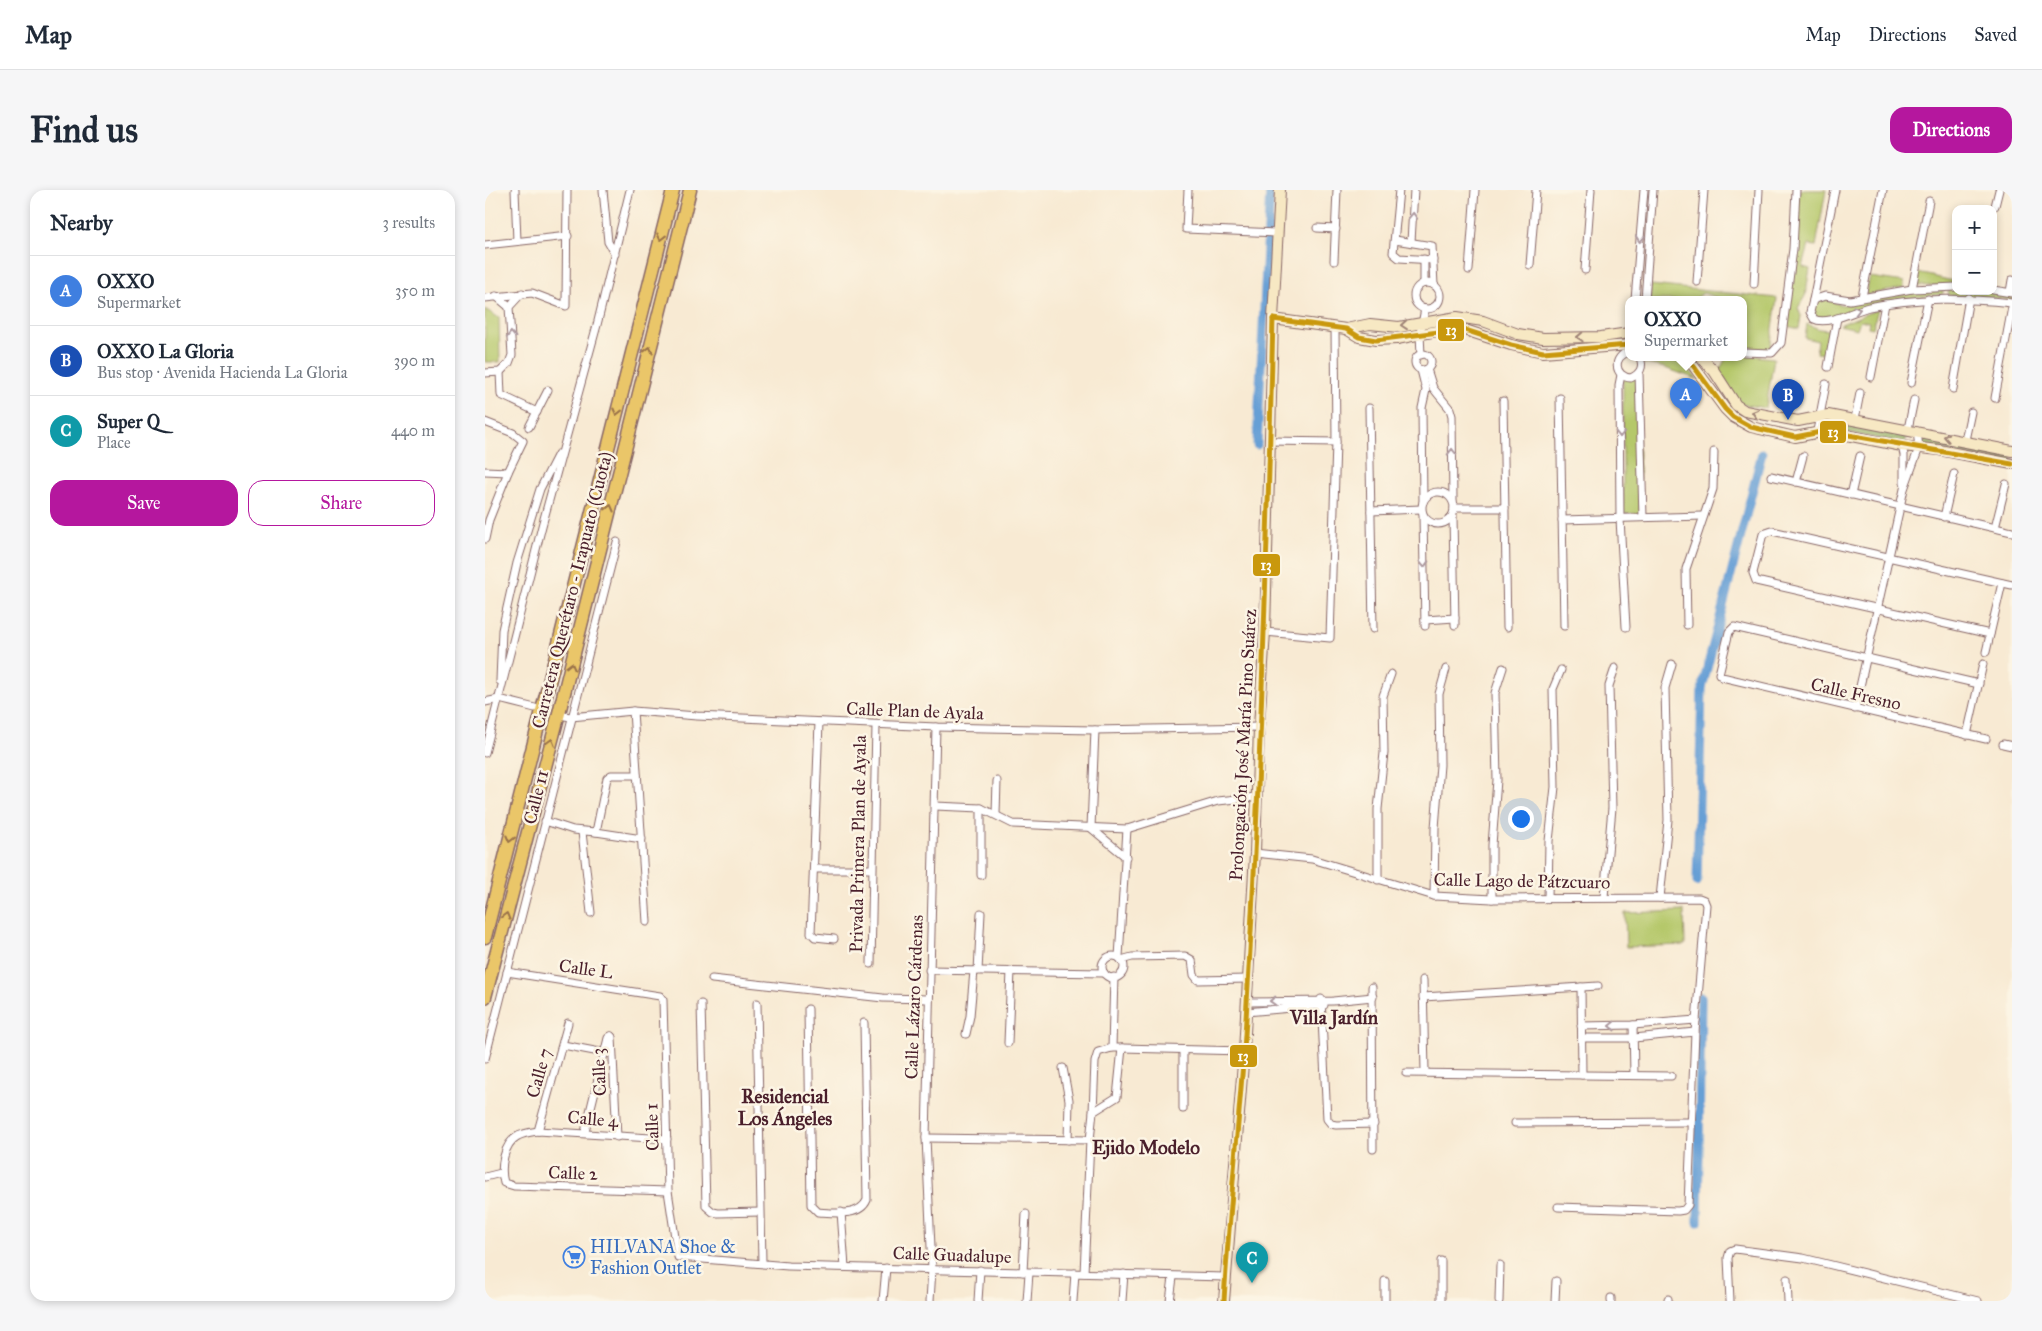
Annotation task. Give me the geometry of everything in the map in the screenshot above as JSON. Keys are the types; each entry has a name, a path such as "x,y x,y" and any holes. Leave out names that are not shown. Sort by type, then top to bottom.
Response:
{"highway":[{"name":"Carretera Querétaro - Irapuato (Cuota)","path":"485,937 673,190"},
{"name":"Carretera Querétaro - Irapuato (Cuota)","path":"485,997 559,713 689,190"}],"street":[{"path":"515,190 517,241"},
{"path":"485,298 532,293 566,306 567,190"},
{"path":"603,190 608,242 615,254"},
{"path":"485,752 630,190"},
{"path":"1187,190 1186,229 1277,232"},
{"name":"Prolongación José María Pino Suárez","path":"1224,1301 1244,1051 1255,853 1259,727 1265,632 1273,318 1280,190"},
{"path":"1334,261 1337,190"},
{"path":"1399,190 1395,257 1433,260"},
{"path":"1411,242 1414,190"},
{"path":"1469,270 1475,190"},
{"path":"1530,265 1536,190"},
{"path":"1585,270 1591,190"},
{"path":"1635,296 1644,190"},
{"path":"1645,296 1653,190"},
{"path":"1697,282 1704,190"},
{"path":"1754,284 1759,190"},
{"path":"1747,352 1772,353 1781,343 1793,250 1796,190"},
{"path":"1835,190 1810,312 1814,319 1820,322 1827,322 1851,311 1885,304 1928,299 1969,298 2012,303"},
{"path":"1862,298 1883,190"},
{"path":"1995,205 1999,190"},
{"path":"1912,289 1929,201"},
{"path":"1317,228 1336,229"},
{"path":"485,245 568,236"},
{"path":"1395,240 1431,245 1434,285"},
{"path":"1424,259 1424,283"},
{"path":"1997,290 2011,292 2012,280"},
{"path":"1424,283 1434,285 1438,289 1440,298 1434,306 1425,309 1420,307 1414,299 1416,289 1424,283"},
{"path":"1946,287 1946,298"},
{"path":"1813,300 1825,296 1840,300 1912,289 1952,287"},
{"path":"509,307 522,293"},
{"path":"485,373 500,372 509,363 512,354 509,307 497,296"},
{"path":"1953,389 1969,298"},
{"path":"1911,382 1928,299"},
{"path":"1871,377 1885,304"},
{"path":"1995,398 2012,307"},
{"path":"1424,370 1416,368 1415,362 1421,355 1420,334 1425,309"},
{"path":"1273,318 1341,328 1370,324 1399,327 1448,318 1464,318 1483,322 1518,334 1543,338 1601,337 1625,334"},
{"path":"1828,367 1837,318"},
{"path":"1341,328 1359,337 1376,340 1442,330 1462,329 1511,345 1543,352 1625,347"},
{"path":"1265,632 1330,638 1341,328"},
{"path":"1625,350 1617,361 1617,366 1621,375 1619,385 1620,518 1626,627"},
{"path":"1421,355 1429,358 1431,364 1424,370"},
{"path":"1641,361 1642,366 1639,373 1643,517"},
{"path":"1688,361 1725,409 1744,423 1795,437 1806,436 1817,431 1826,431 2012,464"},
{"path":"1705,361 1714,371 1736,405 1745,410 1798,421 1820,415 1855,419 2012,451"},
{"path":"1424,370 1430,389 1450,409 1452,416 1455,622 1425,623 1422,408 1430,389"},
{"path":"500,372 501,395 537,412"},
{"path":"1621,375 1631,378 1639,373"},
{"path":"1817,431 1826,384"},
{"path":"529,427 548,390"},
{"path":"1855,419 1861,393"},
{"path":"1560,398 1565,626"},
{"path":"1855,709 1904,488 1919,448 1912,430 1914,400"},
{"path":"1503,401 1507,627"},
{"path":"1369,408 1373,629"},
{"path":"1965,440 1971,412"},
{"path":"485,422 513,433 523,441 487,520 485,539"},
{"path":"1270,440 1336,442"},
{"path":"499,699 502,630 517,563 540,489 565,442"},
{"path":"1902,446 1905,464 1904,488"},
{"path":"1687,626 1686,569 1714,483 1714,452"},
{"path":"1796,482 1803,456"},
{"path":"1851,495 1860,456"},
{"path":"485,471 508,472"},
{"path":"1944,517 1954,474"},
{"path":"1771,476 2012,532"},
{"path":"1995,528 2006,484"},
{"path":"1422,509 1426,496 1437,492 1444,493 1453,508"},
{"path":"1453,508 1505,508"},
{"path":"1422,509 1434,524 1448,521 1453,508"},
{"path":"1371,511 1422,509"},
{"path":"1562,520 1703,516"},
{"path":"1990,634 1754,579 1761,537 1765,531 1772,531 2012,585"},
{"name":"Calle 11","path":"485,1059 545,821 568,716 617,542"},
{"path":"1986,652 2002,583"},
{"name":"Calle Fresno","path":"1866,658 1734,627 1729,632 1720,676 1986,740"},
{"path":"1866,658 1979,684"},
{"path":"1660,898 1668,820 1665,688 1672,664"},
{"path":"1967,735 1983,664"},
{"path":"1492,900 1492,845 1497,780 1495,693 1503,668"},
{"path":"1604,897 1612,808 1609,686 1615,668"},
{"path":"1434,896 1435,828 1440,765 1439,694 1446,669"},
{"path":"1548,898 1549,841 1555,787 1553,689 1561,670"},
{"path":"1378,880 1379,809 1384,753 1383,696 1391,674"},
{"path":"485,702 499,699 535,708"},
{"path":"633,711 647,922"},
{"name":"Calle Plan de Ayala","path":"568,716 633,711 936,727 1095,730 1259,727"},
{"path":"819,722 811,933 815,937 834,939"},
{"name":"Privada Primera Plan de Ayala","path":"871,964 871,869 876,725"},
{"name":"Calle Lázaro Cárdenas","path":"930,1301 932,1269 925,1138 936,727"},
{"path":"1091,828 1095,730"},
{"path":"2003,744 2012,746"},
{"path":"597,829 607,778 611,775 637,775"},
{"path":"997,781 997,814"},
{"path":"935,806 981,808 997,814 1013,824 1127,829 1218,800 1256,796"},
{"path":"981,808 981,875"},
{"path":"545,821 583,832 597,829 642,839"},
{"path":"1091,828 1126,857"},
{"path":"1114,978 1122,973 1123,964 1120,958 1127,829"},
{"path":"583,832 591,913"},
{"name":"Calle Lago de Pátzcuaro","path":"1255,853 1307,858 1434,896 1492,900 1604,897 1699,898 1704,900 1706,905 1696,1020"},
{"path":"814,870 871,869"},
{"path":"966,1034 976,971 981,913"},
{"path":"1104,973 1102,963 1105,959 1114,955 1120,958 1132,956 1185,956 1192,960 1194,975 1198,980 1248,979"},
{"path":"929,970 1104,973 1114,978"},
{"path":"1007,1043 1011,971"},
{"name":"Calle L","path":"507,972 660,996"},
{"path":"1111,1048 1114,978"},
{"path":"712,979 883,998 928,999"},
{"path":"1423,980 1425,1072"},
{"path":"1423,997 1598,986"},
{"path":"1372,987 1373,1149"},
{"path":"1581,987 1582,1075"},
{"name":"Calle 1","path":"660,996 663,1000 668,1191 678,1258"},
{"path":"1246,1007 1373,998"},
{"path":"757,1003 762,1262"},
{"path":"1321,1003 1327,1119 1331,1124 1336,1125 1374,1124"},
{"path":"701,1004 706,1206 713,1212 718,1213 760,1212"},
{"path":"808,1009 811,1205 818,1212 857,1212 864,1206 867,1200 864,1023"},
{"path":"1558,1207 1683,1210 1688,1203 1690,1122 1696,1020 1633,1025 1581,1026"},
{"name":"Calle 7","path":"538,1131 568,1023"},
{"path":"1633,1025 1634,1075"},
{"path":"1582,1038 1634,1038 1695,1032"},
{"name":"Calle 3","path":"605,1053 608,1038 611,1036 613,1037 617,1137"},
{"path":"563,1044 605,1053 585,1132"},
{"path":"1084,1273 1090,1140 1095,1062 1098,1052 1111,1048 1244,1051"},
{"path":"1093,1112 1117,1098 1122,1048"},
{"path":"1183,1050 1183,1110"},
{"path":"1063,1068 1069,1100 1068,1140"},
{"path":"1406,1073 1671,1076"},
{"path":"1515,1123 1690,1122"},
{"name":"Calle 4","path":"501,1173 508,1146 517,1136 538,1131 585,1132 617,1137 667,1139"},
{"path":"925,1138 1090,1140"},
{"path":"485,1177 501,1173"},
{"name":"Calle 2","path":"501,1173 504,1182 514,1186 668,1191"},
{"path":"841,1212 845,1267"},
{"path":"1026,1214 1027,1301"},
{"path":"1730,1301 1729,1258 1730,1251 1735,1249 1803,1258 1978,1301"},
{"name":"Calle Guadalupe","path":"678,1258 762,1262 788,1266 1225,1278"},
{"path":"1441,1262 1441,1301"},
{"path":"1499,1301 1500,1265"},
{"path":"883,1301 886,1268"},
{"path":"978,1301 980,1270"},
{"path":"1073,1301 1075,1273"},
{"path":"1122,1301 1124,1274"},
{"path":"1171,1301 1173,1277"},
{"path":"1787,1279 1788,1301"},
{"path":"1385,1281 1385,1301"},
{"path":"1555,1281 1555,1301"}],"green space":[{"path":"1799,190 1826,190 1816,246 1809,245 1803,267 1810,269 1805,296 1798,308 1801,316 1799,329 1787,326"},
{"path":"1918,273 1952,281 1952,285 1916,286"},
{"path":"1870,277 1904,282 1904,288 1865,295"},
{"path":"1651,285 1777,298 1770,351 1747,349 1747,296 1712,296 1703,293 1699,296 1650,296"},
{"path":"1948,289 1952,289 1952,295 1997,294 2012,295 2012,300 1977,296 1949,296"},
{"path":"1943,290 1943,294 1888,300 1830,318 1815,317 1812,311 1815,302 1822,299 1843,305 1887,296"},
{"path":"485,309 499,318 500,362 485,362"},
{"path":"1878,309 1873,328 1868,327 1869,322 1860,320 1857,329 1839,325"},
{"path":"1807,324 1819,329 1829,330 1825,354 1816,353 1818,341 1805,338"},
{"path":"1747,355 1774,358 1766,408 1740,404 1719,371 1724,361 1747,361"},
{"path":"1644,361 1676,361 1685,366 1698,379 1664,368 1644,364"},
{"path":"1637,378 1640,513 1623,514 1623,379"},
{"path":"1823,418 1907,433 1905,444 1821,428"},
{"path":"1922,436 2012,454 2012,463 1921,446"},
{"path":"1684,911 1685,945 1626,947 1625,913"}],"waterway":[{"path":"1257,445 1270,190"},
{"path":"1697,882 1702,688 1762,453"},
{"path":"1698,1222 1701,997"}],"transit line":[{"name":"13","path":"1273,319 1346,329 1359,337 1376,340 1462,329 1511,345 1543,352 1625,345"},
{"name":"13","path":"1224,1301 1245,1035 1255,856 1273,319"},
{"name":"13","path":"1688,361 1725,409 1733,417 1751,427 1795,437 1826,431 2012,464"}],"place":[{"name":"OXXO","path":"1686,419"},
{"name":"OXXO La Gloria","path":"1788,420"},
{"name":"HILVANA Shoe & Fashion Outlet","path":"574,1257"},
{"name":"Super Q","path":"1252,1283"}],"district":[{"name":"Villa Jardín","path":"1334,1017"},
{"name":"Residencial Los Ángeles","path":"785,1107"},
{"name":"Ejido Modelo","path":"1146,1147"}]}
